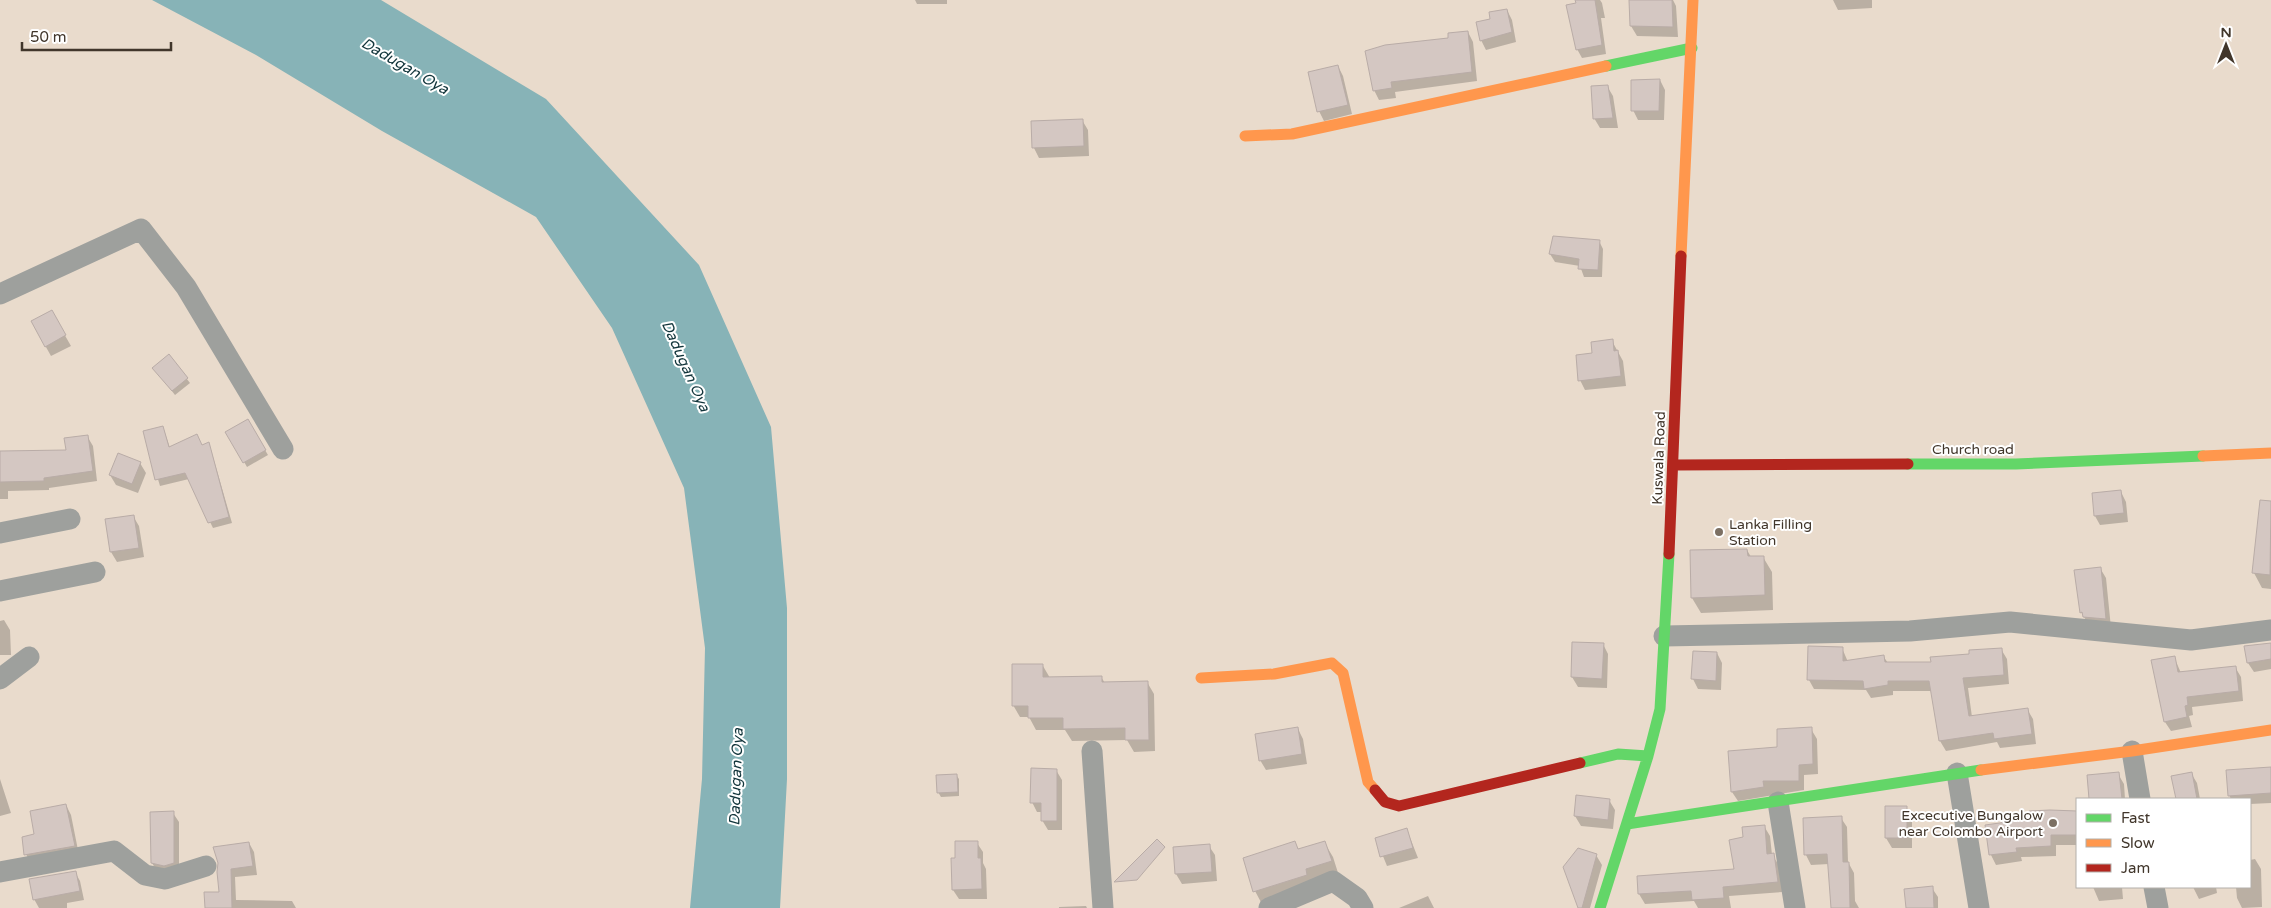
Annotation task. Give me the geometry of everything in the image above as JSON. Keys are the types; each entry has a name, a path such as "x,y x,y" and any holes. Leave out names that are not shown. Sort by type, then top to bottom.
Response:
{"street":[{"name":"Kuswala Road","path":"1600,908 1648,756 1660,709 1674,465 1679,303 1694,0"},
{"path":"1246,136 1292,134 1692,48"},
{"path":"0,294 141,229 186,288 283,449"},
{"name":"Church road","path":"1674,465 2016,464 2271,453"},
{"path":"0,533 70,518"},
{"path":"0,591 95,572"},
{"path":"1664,636 1910,631 2010,622 2191,640 2271,630"},
{"path":"0,680 29,657"},
{"path":"1201,678 1274,674 1332,663 1343,673 1368,782 1385,802 1399,806 1618,754 1648,756"},
{"path":"1627,824 1957,773 2132,751 2271,730"},
{"path":"1092,751 1104,908"},
{"path":"2132,751 2140,798"},
{"path":"1957,773 1979,908"},
{"path":"1778,802 1795,908"},
{"path":"0,872 114,851 145,875 165,879 206,866"},
{"path":"1269,908 1333,881 1357,898 1362,908"},
{"path":"2154,888 2158,908"}],"water":[{"name":"Dadugan Oya","path":"152,0 381,0 546,99 699,265 771,427 787,608 787,779 780,908 690,908 702,779 705,648 684,488 612,328 536,217 382,131 256,55"}],"building":[{"path":"1575,0 1595,0 1602,45 1576,50 1566,5 1576,3"},
{"path":"1629,0 1672,0 1673,27 1630,26"},
{"path":"1507,9 1512,32 1480,41 1476,22 1490,19 1489,12"},
{"path":"1468,31 1472,72 1391,82 1392,88 1373,91 1365,51 1385,45 1448,38 1448,33"},
{"path":"1338,65 1348,105 1317,112 1308,72"},
{"path":"1660,79 1659,111 1631,111 1631,80"},
{"path":"1608,85 1613,118 1593,119 1591,86"},
{"path":"1083,119 1084,146 1032,148 1031,121"},
{"path":"1553,236 1600,240 1598,270 1578,269 1579,259 1549,254"},
{"path":"52,310 66,335 45,347 31,321"},
{"path":"1613,339 1614,351 1618,350 1621,376 1578,381 1576,355 1592,353 1591,342"},
{"path":"169,354 188,378 172,391 152,368"},
{"path":"248,419 266,450 243,463 225,432"},
{"path":"163,426 169,447 197,434 202,445 209,442 229,517 208,523 185,473 155,480 143,431"},
{"path":"88,435 93,471 44,478 44,481 0,482 0,451 66,450 64,438"},
{"path":"118,453 141,462 132,484 109,475"},
{"path":"2121,490 2124,513 2094,516 2092,493"},
{"path":"2260,500 2271,501 2270,575 2252,573"},
{"path":"134,515 139,548 110,552 105,519"},
{"path":"1747,549 1748,556 1764,556 1765,595 1691,598 1690,550"},
{"path":"2101,567 2106,619 2083,617 2082,612 2080,613 2074,570"},
{"path":"1572,642 1604,643 1602,679 1571,677"},
{"path":"2271,643 2271,659 2247,663 2244,646"},
{"path":"1808,646 1843,647 1843,661 1884,655 1885,662 1931,662 1930,657 1969,654 1969,650 2002,648 2004,675 1963,678 1969,716 2028,708 2032,734 1994,739 1993,733 1939,741 1929,681 1888,681 1888,685 1864,689 1863,681 1807,680"},
{"path":"1693,651 1717,652 1716,681 1691,679"},
{"path":"2175,656 2178,672 2236,666 2239,691 2187,697 2188,705 2185,706 2187,717 2164,722 2151,660"},
{"path":"1012,664 1043,664 1043,677 1102,676 1102,682 1148,681 1149,740 1125,740 1125,728 1063,729 1063,718 1028,718 1028,706 1012,706"},
{"path":"1298,727 1302,754 1259,761 1255,734"},
{"path":"1812,727 1813,764 1799,765 1799,781 1763,781 1764,787 1731,792 1728,751 1777,747 1777,729"},
{"path":"2271,767 2271,793 2228,796 2226,770"},
{"path":"1031,768 1057,769 1057,821 1041,821 1041,803 1030,803"},
{"path":"2119,772 2122,798 2089,798 2087,775"},
{"path":"2192,772 2197,798 2176,798 2171,776"},
{"path":"957,774 958,792 937,793 936,775"},
{"path":"1576,795 1610,799 1608,820 1574,816"},
{"path":"66,804 75,846 24,855 22,837 34,834 30,811"},
{"path":"1885,806 1907,806 1907,838 1885,838"},
{"path":"174,811 174,863 164,866 151,863 150,812"},
{"path":"2029,811 2076,811 2076,835 2051,835 2051,846 2016,848 2017,852 1989,855 1985,825 2029,819"},
{"path":"1842,816 1843,862 1849,862 1850,908 1831,908 1827,854 1804,855 1803,818"},
{"path":"1765,825 1767,854 1774,853 1778,882 1723,887 1724,898 1692,900 1691,891 1638,894 1637,876 1734,869 1729,840 1743,837 1742,827"},
{"path":"1407,828 1413,848 1380,857 1375,838"},
{"path":"1157,839 1165,847 1137,880 1114,882"},
{"path":"955,841 978,841 978,858 981,858 982,889 952,890 951,858 955,858"},
{"path":"1295,841 1298,849 1325,841 1332,861 1306,869 1307,875 1253,892 1243,858"},
{"path":"249,842 253,866 231,869 232,908 205,908 204,892 219,892 218,863 213,847"},
{"path":"1210,844 1212,872 1175,874 1173,847"},
{"path":"1578,848 1597,854 1582,908 1578,908 1563,867"},
{"path":"76,871 80,891 33,900 29,879"},
{"path":"1933,886 1934,908 1906,908 1904,889"}],"traffic: fast":[{"path":"1606,66 1692,48"},
{"path":"1908,464 2016,464 2203,456"},
{"path":"1600,908 1648,756 1660,709 1669,554"},
{"path":"1580,763 1618,754 1648,756"},
{"path":"1627,824 1981,770"}],"traffic: slow":[{"path":"1681,256 1693,0"},
{"path":"1245,136 1292,134 1606,66"},
{"path":"2203,456 2271,453"},
{"path":"1201,678 1274,674 1332,663 1343,673 1368,782 1375,790"},
{"path":"1981,770 2132,751 2271,730"}],"traffic: jam":[{"path":"1669,554 1681,256"},
{"path":"1674,465 1908,464"},
{"path":"1375,790 1385,802 1399,806 1580,763"}],"place":[{"name":"Lanka Filling Station","path":"1719,532"},
{"name":"Excecutive Bungalow near Colombo Airport","path":"2053,823"}]}
